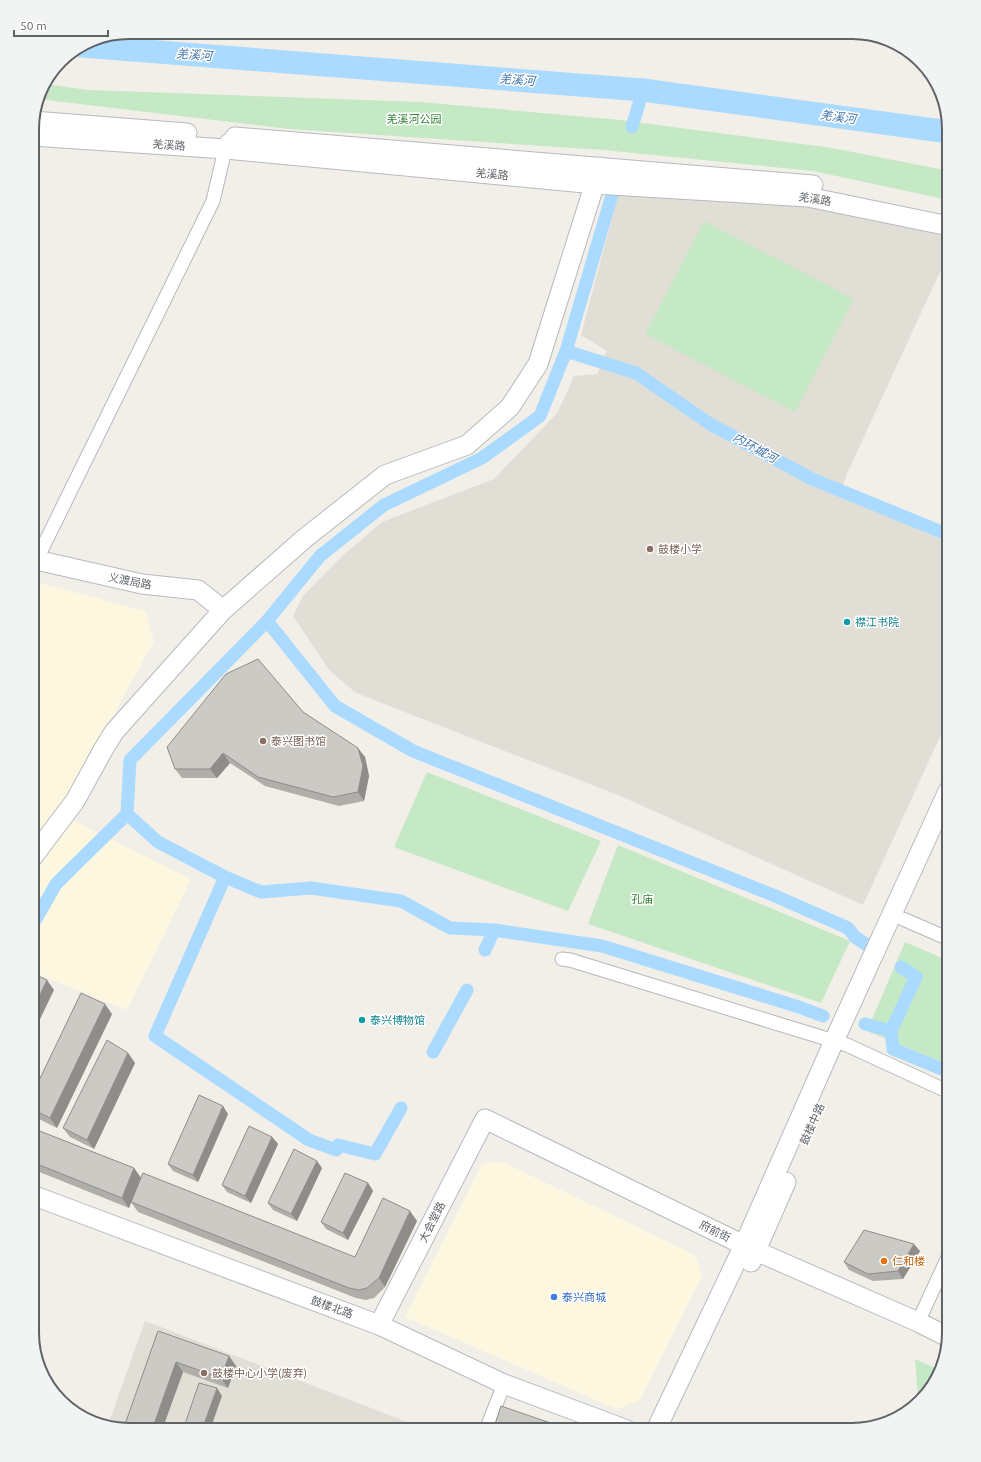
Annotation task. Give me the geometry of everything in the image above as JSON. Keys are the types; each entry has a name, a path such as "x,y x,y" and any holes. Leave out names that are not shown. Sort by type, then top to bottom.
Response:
{"street":[{"name":"羌溪路","path":"39,123 75,132"},
{"name":"羌溪路","path":"39,135 75,132 227,142 598,175 808,197 942,225"},
{"path":"39,550 213,201 227,142"},
{"name":"羌溪路","path":"598,175 810,184 942,212"},
{"path":"39,849 75,801 114,732 223,610 305,538 385,475 467,446 510,407 538,364 598,175"},
{"name":"义渡局路","path":"39,561 142,584 198,590 223,610"},
{"path":"841,1043 942,805"},
{"name":"鼓楼中路","path":"671,1423 841,1043 894,942 942,831"},
{"path":"903,919 942,936"},
{"path":"562,959 570,960 841,1043 942,1089"},
{"name":"府前街","path":"485,1119 750,1248 942,1334"},
{"name":"大会堂路","path":"379,1325 485,1119"},
{"name":"鼓楼北路","path":"39,1198 379,1325 504,1384 608,1423"},
{"path":"660,1423 750,1248"},
{"path":"918,1322 942,1269"},
{"path":"489,1423 504,1384"}],"shaded area":[{"name":"鼓楼小学","path":"621,184 815,202 942,235 942,267 846,476 840,495 942,540 942,732 863,905 618,795 356,693 330,671 293,616 303,596 343,555 382,522 494,479 558,412 574,376 597,374 607,351 581,335"},
{"path":"39,583 145,611 154,641 63,806 70,819 191,879 127,1010 39,975"},
{"name":"泰兴商城","path":"503,1162 695,1255 702,1276 640,1400 617,1409 405,1317 482,1164"},
{"name":"鼓楼中心小学(废弃)","path":"145,1321 410,1423 123,1423 110,1421"}],"green space":[{"name":"羌溪河公园","path":"51,85 88,90 420,102 620,120 832,148 942,170 942,199 813,171 603,150 289,129 44,100"},
{"path":"704,221 854,299 795,412 645,334"},
{"path":"427,772 601,841 568,911 394,847"},
{"name":"孔庙","path":"618,845 850,941 821,1003 588,924"},
{"path":"905,942 942,958 942,1062 867,1031"},
{"path":"915,1359 935,1368 930,1378 918,1395"}],"building":[{"name":"泰兴图书馆","path":"258,659 303,712 358,748 363,766 358,792 333,797 258,777 223,753 210,769 175,769 167,747 226,674"},
{"path":"39,976 47,980 39,997"},
{"path":"81,993 105,1004 50,1118 39,1112 39,1080"},
{"path":"107,1040 128,1053 87,1140 63,1128"},
{"path":"199,1095 223,1106 193,1175 168,1164"},
{"path":"249,1126 272,1137 245,1196 222,1185"},
{"path":"39,1131 134,1168 122,1198 39,1165"},
{"path":"294,1149 317,1161 291,1214 268,1203"},
{"path":"143,1173 355,1257 383,1198 410,1211 379,1278 367,1288 359,1290 349,1288 131,1202"},
{"path":"345,1173 368,1183 343,1233 321,1222"},
{"name":"仁和楼","path":"864,1230 914,1244 898,1271 868,1274 844,1262"},
{"path":"158,1331 229,1356 221,1378 176,1362 154,1423 125,1423"},
{"path":"199,1383 217,1388 204,1423 185,1423"},
{"path":"501,1406 551,1423 495,1423"}],"waterway":[{"name":"羌溪河","path":"93,47 643,90 942,131"},
{"path":"632,127 643,90"},
{"path":"39,914 56,884 127,814 130,760 267,621 320,556 384,505 482,458 540,416 566,351 614,188"},
{"name":"内环城河","path":"566,351 636,373 710,424 812,479 942,532"},
{"path":"267,621 335,706 413,751 773,895 848,928 855,937 867,945"},
{"path":"127,814 158,842 225,877 155,1036 309,1140 336,1150 338,1145 375,1154 401,1108"},
{"path":"225,877 261,892 311,888 401,901 450,928 494,930 602,946 799,1007 823,1016"},
{"path":"485,950 494,930"},
{"path":"901,967 916,977 891,1031 893,1049 942,1069"},
{"path":"433,1052 467,990"},
{"path":"865,1024 891,1031"}],"place":[{"name":"鼓楼小学","path":"650,549"},
{"name":"襟江书院","path":"847,622"},
{"name":"泰兴图书馆","path":"263,741"},
{"name":"泰兴博物馆","path":"362,1020"},
{"name":"仁和楼","path":"884,1261"},
{"name":"泰兴商城","path":"554,1297"},
{"name":"鼓楼中心小学(废弃)","path":"204,1373"}]}
